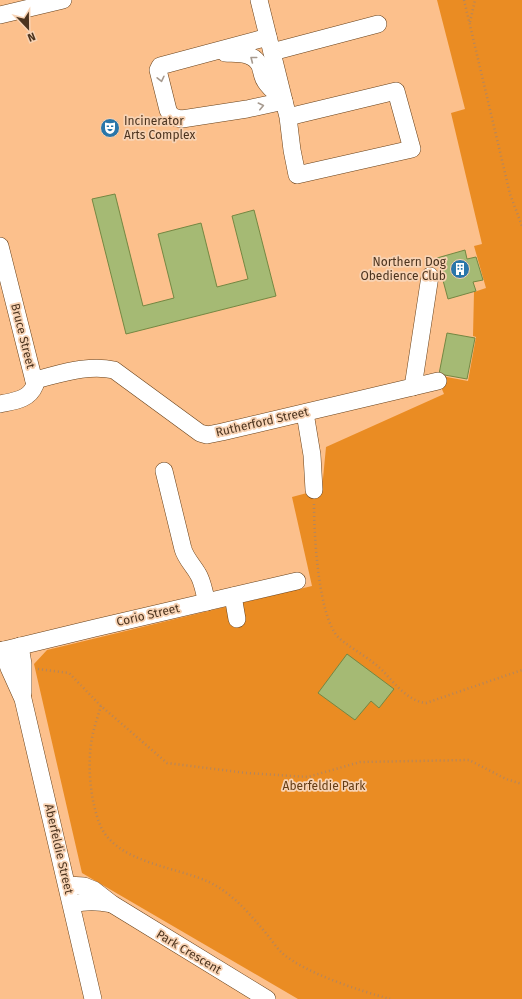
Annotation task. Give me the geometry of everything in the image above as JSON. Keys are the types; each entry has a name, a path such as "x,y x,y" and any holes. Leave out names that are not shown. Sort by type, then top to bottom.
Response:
{"street":[{"path":"0,15 63,0"},
{"path":"259,0 270,45 286,109 297,175 412,149 396,91 286,109 253,108 182,119 173,117 168,110 158,70 160,66 198,57 270,45 378,24"},
{"path":"198,57 224,54 246,54 252,57 260,66 265,81 286,109"},
{"name":"Bruce Street","path":"0,246 35,385 29,395 0,404"},
{"path":"413,387 430,276"},
{"name":"Rutherford Street","path":"34,380 87,369 104,368 114,370 203,435 305,413 438,381"},
{"path":"305,413 312,455 314,490"},
{"path":"164,471 183,549 186,557 198,574 207,602"},
{"name":"Corio Street","path":"2,651 297,581"},
{"path":"233,596 237,619"},
{"name":"Aberfeldie Street","path":"20,646 23,664 23,699"},
{"name":"Aberfeldie Street","path":"2,651 23,699 93,999"},
{"name":"Park Crescent","path":"67,885 84,886 94,890 112,904 267,999"},
{"name":"Park Crescent","path":"72,904 85,901 96,901 112,904"}],"path":[{"path":"464,0 510,194 522,226"},
{"path":"470,22 475,0"},
{"path":"314,490 314,524 318,570 331,627 339,637 382,671 400,690 421,702 426,703 522,670"},
{"path":"23,664 34,661 35,669 68,673 101,706 167,763 246,773 308,778 360,762 469,760 506,779 522,784"},
{"path":"101,706 92,738 89,763 92,791 96,809 102,828 109,838 122,850 145,860 209,882 222,890 240,904 282,952 296,963 326,977 390,999"}],"green space":[{"name":"Aberfeldie Park","path":"437,0 522,0 522,999 298,999 82,873 34,664 47,650 312,586 292,497 322,489 326,447 444,394 436,375 468,381 476,337 473,336 474,292 486,288 474,246 482,244 451,113 465,109"}],"building":[{"path":"115,194 143,306 174,298 158,234 201,223 217,287 248,279 232,216 254,210 276,296 126,334 92,199"},
{"name":"Northern Dog Obedience Club","path":"465,250 467,259 476,257 483,280 473,282 476,291 448,299 437,258"},
{"path":"447,333 475,338 467,379 439,374"},
{"path":"347,654 394,689 379,708 371,701 355,720 318,693"}],"place":[{"name":"Incinerator Arts Complex","path":"110,128"},
{"name":"Northern Dog Obedience Club","path":"460,269"}]}
